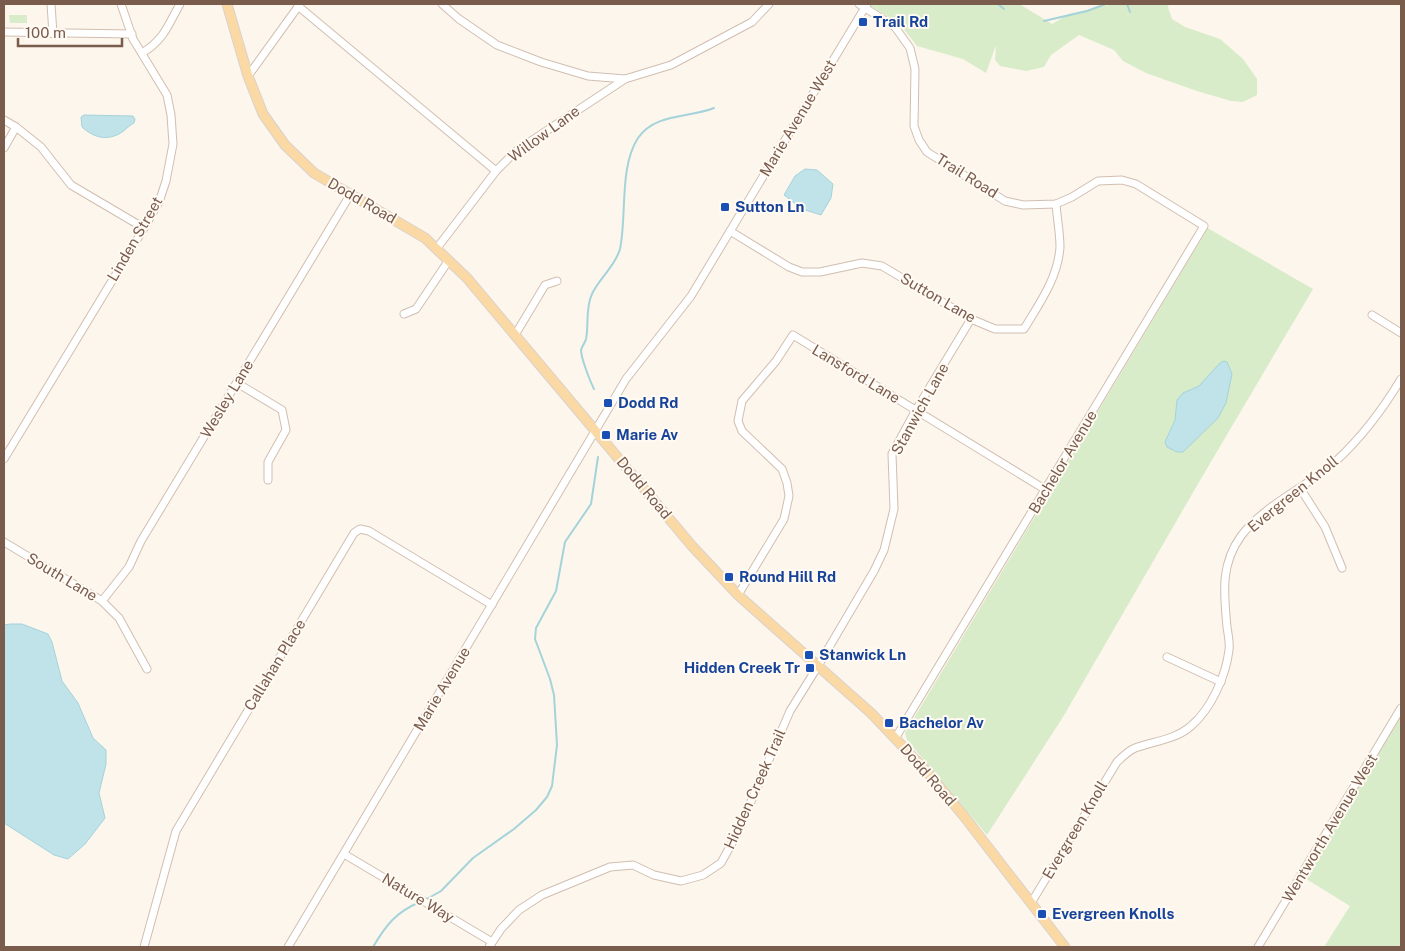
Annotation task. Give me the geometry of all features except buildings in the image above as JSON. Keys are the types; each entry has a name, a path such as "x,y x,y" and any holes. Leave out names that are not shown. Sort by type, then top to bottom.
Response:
{"main road":[{"name":"Dodd Road","path":"227,4 248,76 263,114 284,145 314,173 410,229 437,248 467,278 692,546 738,595 872,713 896,737 963,815 1065,947"}],"street":[{"path":"51,4 53,34"},
{"name":"Linden Street","path":"4,459 144,228 159,202 166,181 173,144 167,95 132,34 121,4"},
{"path":"142,53 161,39 180,4"},
{"path":"442,4 459,19 497,45 542,62 588,76 624,79 671,64 752,22 769,4"},
{"path":"248,76 299,5 496,172"},
{"name":"Trail Road","path":"863,5 895,27 910,48 915,69 914,126 919,140 927,152 1006,200 1023,204 1056,204 1072,197 1098,181 1113,180 1122,180 1136,184 1164,201"},
{"name":"Marie Avenue West","path":"596,431 626,380 691,296 863,5"},
{"path":"4,32 132,34"},
{"name":"Willow Lane","path":"437,248 496,172 516,151 624,79"},
{"path":"4,120 40,147 71,184 144,228"},
{"path":"4,148 16,128"},
{"name":"Wesley Lane","path":"102,601 129,567 141,541 350,195"},
{"name":"Bachelor Avenue","path":"896,737 1204,226 1164,201"},
{"name":"Sutton Lane","path":"730,231 802,272 820,272 862,263 882,266 971,319 995,329 1024,330 1048,290 1055,270 1060,247 1056,204"},
{"path":"404,314 416,309 449,260"},
{"path":"515,335 545,285 557,280"},
{"path":"1372,315 1401,332"},
{"name":"Stanwich Lane","path":"818,666 874,571 884,550 894,509 892,454 916,410 971,319"},
{"name":"Lansford Lane","path":"738,595 784,519 789,496 788,483 782,469 742,431 738,421 742,401 776,361 793,336 1046,490"},
{"name":"Evergreen Knoll","path":"1031,903 1117,762 1133,749 1169,739 1190,727 1207,709 1221,682 1229,649 1223,590 1225,571 1230,555 1240,538 1253,522 1335,462 1366,431 1386,404 1401,378"},
{"path":"237,383 282,410 286,430 268,462 268,480"},
{"name":"Marie Avenue","path":"288,947 596,431"},
{"path":"1300,488 1325,527 1342,568"},
{"name":"Callahan Place","path":"144,947 176,831 354,533 360,529 369,531 492,605"},
{"name":"South Lane","path":"4,542 102,601 119,618 147,669"},
{"path":"1167,657 1221,682"},
{"name":"Hidden Creek Trail","path":"491,944 519,910 542,895 610,867 633,866 654,875 681,881 702,875 721,863 737,834 790,711 818,666"},
{"name":"Wentworth Avenue West","path":"1258,947 1401,708"},
{"name":"Nature Way","path":"344,854 491,944"}],"green space":[{"path":"872,4 1021,5 1052,24 1069,14 1113,4 1169,4 1168,7 1172,19 1185,27 1220,39 1243,59 1257,79 1257,95 1243,102 1231,101 1197,91 1146,73 1123,61 1114,50 1079,35 1051,55 1044,67 1026,71 1000,66 995,60 996,45 986,73 963,59 917,46 900,24 871,6"},
{"path":"9,15 27,15 27,23 10,23"},
{"path":"1204,226 1313,289 1063,717 987,835 907,740 905,733 1205,233"},
{"path":"1401,713 1401,947 1324,947 1350,906 1303,877"}],"water":[{"path":"84,115 133,116 135,119 134,123 121,133 109,137 99,137 82,127 81,117"},
{"path":"805,169 817,170 833,184 831,198 821,215 802,209 784,195 795,176"},
{"path":"1224,361 1227,362 1232,374 1226,403 1218,418 1183,452 1177,452 1167,447 1165,442 1175,420 1177,400 1183,393 1199,386"},
{"path":"22,624 48,634 52,642 62,681 78,703 93,738 106,750 106,764 99,793 105,818 85,844 68,859 54,855 4,823 4,625"}],"waterway":[{"path":"998,4 1004,9"},
{"path":"1044,21 1087,11 1106,4"},
{"path":"1127,4 1130,12"},
{"path":"594,389 584,364 581,350 587,334 589,305 592,294 620,249 626,177 632,150 638,138 654,124 673,117 714,108"},
{"path":"425,900 441,891 473,858 514,829 536,810 547,797 552,786 557,745 554,695 535,639 536,628 556,591 565,542 591,504 598,457"},
{"path":"373,947 392,920 404,910 420,902"}],"place":[{"name":"Trail Rd","path":"863,22"},
{"name":"Sutton Ln","path":"725,207"},
{"name":"Dodd Rd","path":"608,403"},
{"name":"Marie Av","path":"606,435"},
{"name":"Round Hill Rd","path":"729,577"},
{"name":"Stanwick Ln","path":"809,655"},
{"name":"Hidden Creek Tr","path":"810,668"},
{"name":"Bachelor Av","path":"889,723"},
{"name":"Evergreen Knolls","path":"1042,914"}]}
